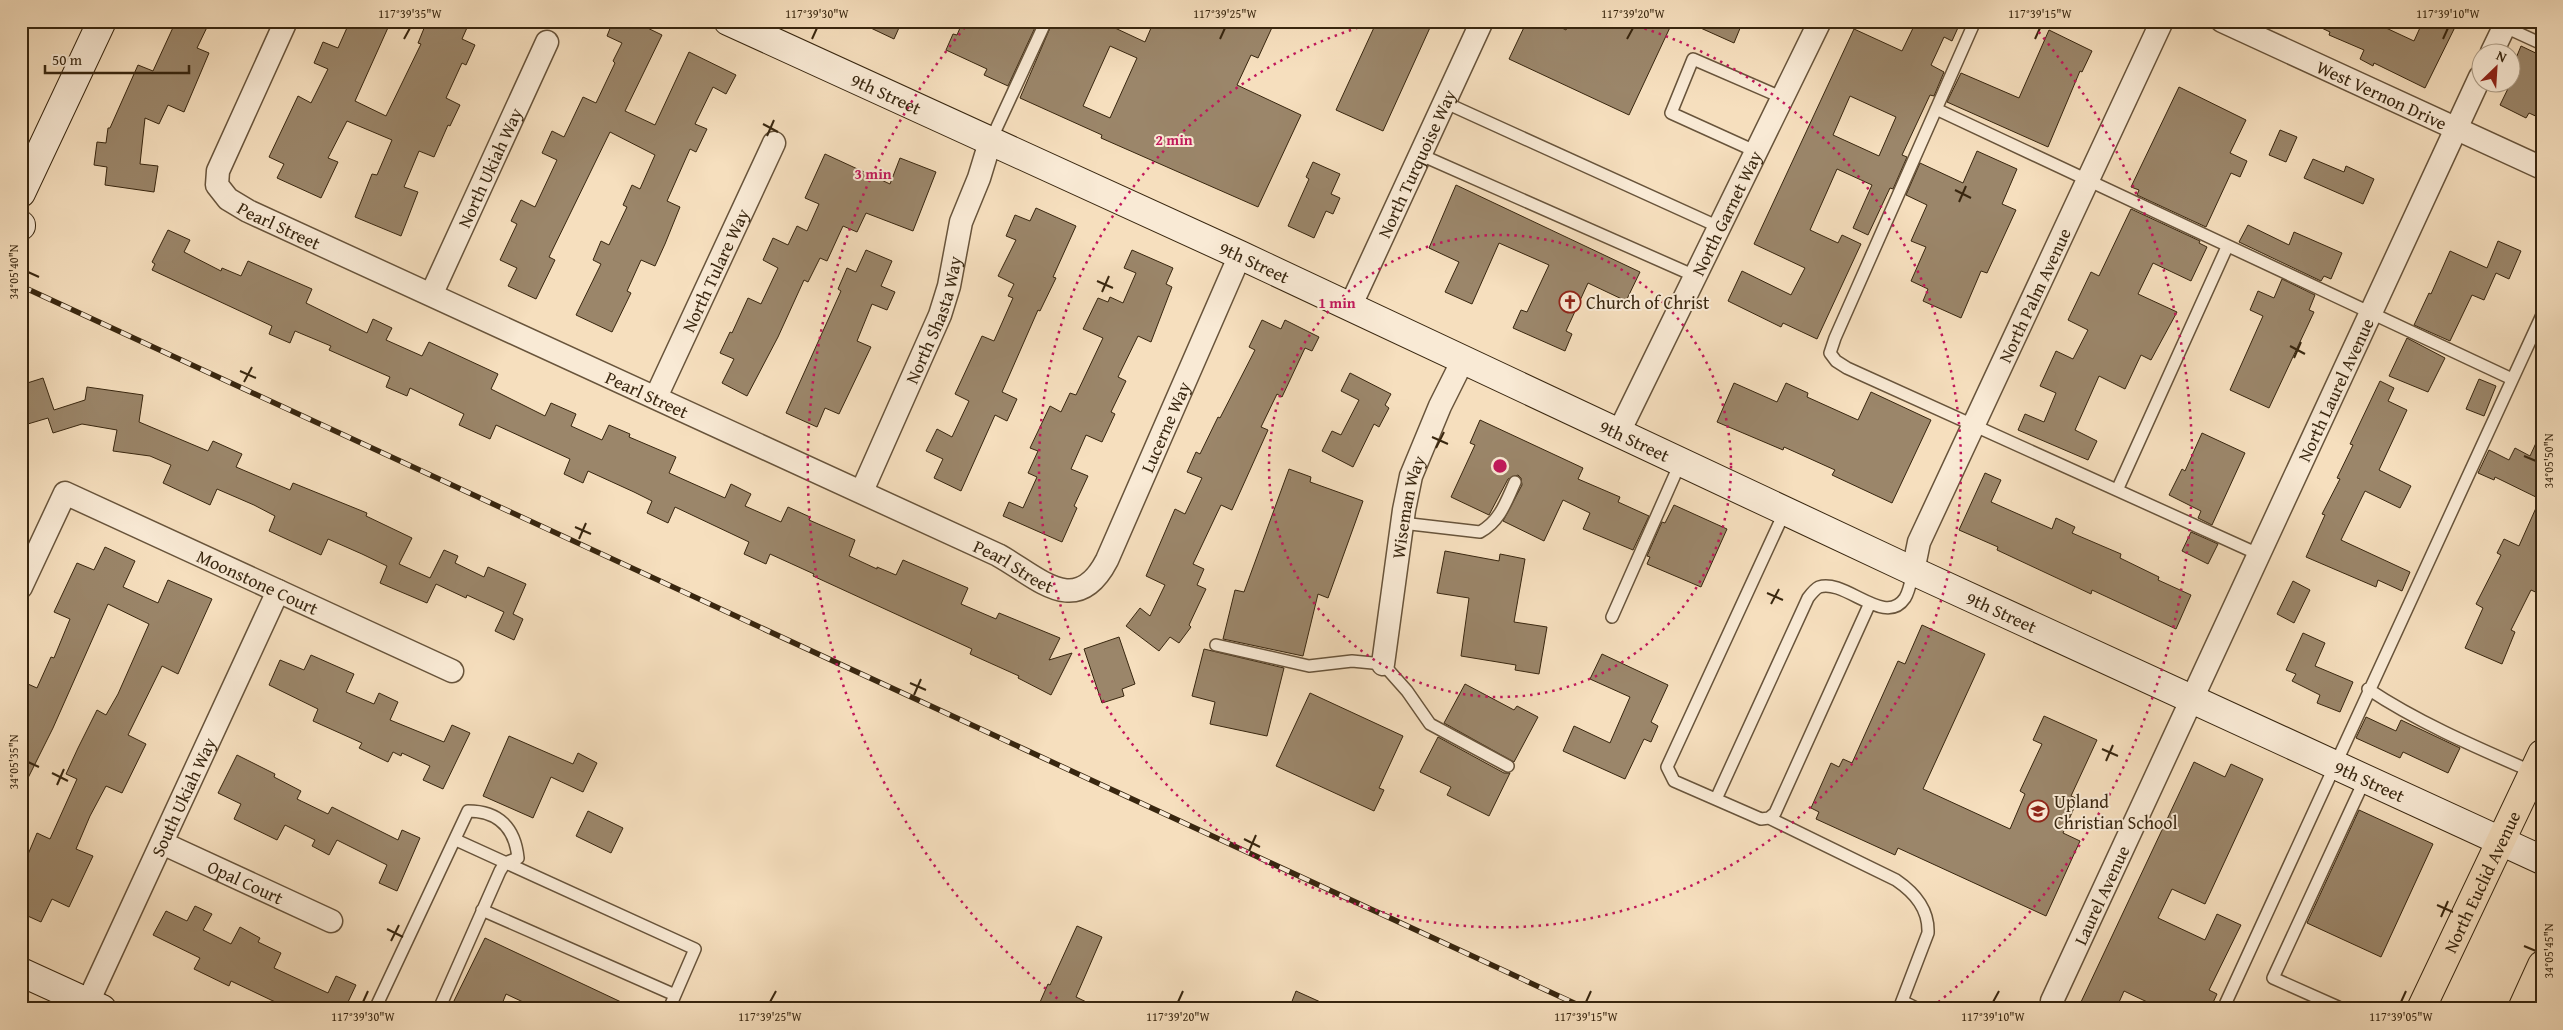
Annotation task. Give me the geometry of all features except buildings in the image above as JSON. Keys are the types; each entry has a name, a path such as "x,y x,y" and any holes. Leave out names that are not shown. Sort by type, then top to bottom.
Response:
{"main road":[{"name":"North Euclid Avenue","path":"2421,1009 2538,763"},
{"path":"2522,1009 2542,965"}],"street":[{"path":"21,193 102,21"},
{"name":"Pearl Street","path":"286,21 220,164 216,177 217,185 222,194 236,205 862,491 998,555 1052,587 1073,591 1082,589"},
{"name":"9th Street","path":"728,21 1240,255 1912,571 2542,860"},
{"name":"North Turquoise Way","path":"1350,307 1446,103 1482,21"},
{"name":"North Garnet Way","path":"1619,432 1820,21"},
{"name":"North Palm Avenue","path":"1912,571 1919,542 2162,21"},
{"name":"West Vernon Drive","path":"2222,21 2542,168"},
{"path":"2495,42 2501,23"},
{"name":"North Ukiah Way","path":"432,293 547,42"},
{"name":"North Laurel Avenue","path":"2191,700 2473,92"},
{"name":"North Shasta Way","path":"862,491 940,315 949,286 961,222 979,178 990,142"},
{"name":"North Tulare Way","path":"656,397 774,143"},
{"name":"Lucerne Way","path":"1082,589 1100,574 1107,560 1240,255"},
{"name":"Wiseman Way","path":"1383,664 1402,523 1411,476 1440,406 1463,360"},
{"name":"Moonstone Court","path":"21,587 65,493 452,671"},
{"name":"South Ukiah Way","path":"95,1006 162,843 278,591"},
{"name":"Laurel Avenue","path":"2051,1009 2052,1000 2191,700"},
{"name":"Opal Court","path":"162,843 331,921"},
{"path":"21,972 95,1006"}],"lane":[{"path":"990,142 1046,21"},
{"path":"1975,21 1830,353 1836,361 1847,368 1973,426 2118,488 2258,554"},
{"path":"2501,23 2542,44"},
{"path":"1756,152 1671,113 1693,59 1783,98"},
{"path":"1446,103 1720,227"},
{"path":"1936,109 2512,379"},
{"path":"1421,155 1695,276"},
{"path":"2118,488 2227,247"},
{"path":"2223,1009 2368,689 2542,315"},
{"path":"1612,617 1681,461"},
{"path":"1402,523 1480,532 1491,526 1500,515 1515,482"},
{"path":"1785,511 1667,767 1674,781 1761,820 1769,818 1775,813 1870,603"},
{"path":"1716,799 1808,598 1818,587 1832,585 1885,608 1895,606 1904,600 1912,571"},
{"path":"1216,645 1309,666 1352,661 1383,664 1407,691 1430,724 1508,766"},
{"path":"2368,689 2420,718 2538,763"},
{"path":"2338,1007 2274,978 2365,779"},
{"path":"375,1009 456,840 468,810 479,811 501,819 516,841 518,858 506,863 482,910 439,1009"},
{"path":"1769,818 1896,880 1912,891 1924,908 1929,923 1928,933 1901,1005 1918,1009"},
{"path":"456,840 695,949 669,1009"},
{"path":"482,910 675,995"}],"railway":[{"path":"21,286 1587,1009"}],"place":[{"name":"Church of Christ","path":"1570,302"},
{"name":"Upland Christian School","path":"2038,811"}]}
